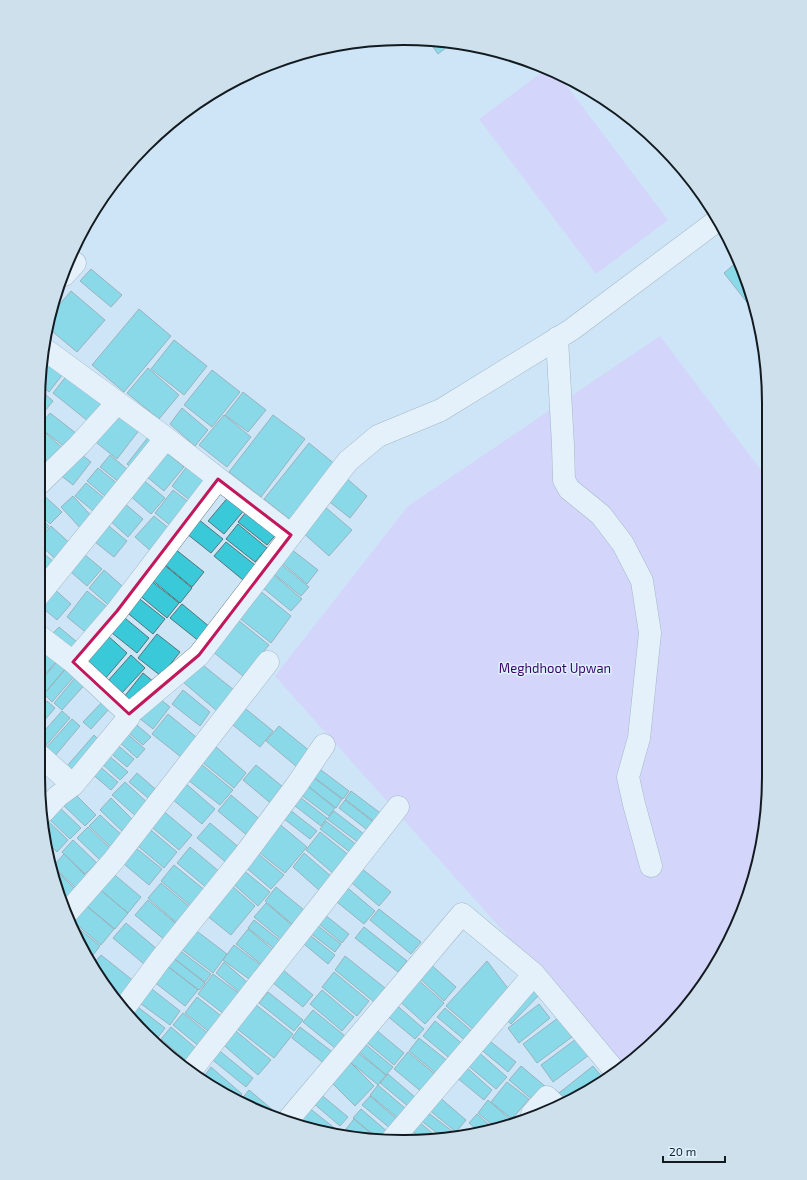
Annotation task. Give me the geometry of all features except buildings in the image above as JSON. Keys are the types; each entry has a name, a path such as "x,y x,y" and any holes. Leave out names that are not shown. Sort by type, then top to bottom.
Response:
{"street":[{"path":"47,808 58,796 73,785 129,717 129,714 199,655 348,460 378,436 441,410 564,334 714,223"},
{"path":"564,334 564,480 569,489 601,515 610,526 623,544 642,581 650,633 639,738 628,777 651,866"},
{"path":"49,352 166,438 291,535"},
{"path":"45,478 79,445 117,403"},
{"path":"45,587 166,438"},
{"path":"73,662 117,611 218,479"},
{"path":"45,640 73,662 129,714"},
{"path":"70,909 118,854 268,662"},
{"path":"127,1004 160,960 248,851 324,745"},
{"path":"45,760 73,785"},
{"path":"194,1067 398,807"},
{"path":"291,1117 462,914 534,974 612,1068"},
{"path":"397,1135 534,974"},
{"path":"536,1110 547,1097 553,1103"}],"highlighted area":[{"path":"218,479 291,535 199,655 129,714 73,662 117,611"}],"green space":[{"path":"542,72 565,84 668,220 596,274 479,119"},
{"name":"Meghdhoot Upwan","path":"660,336 762,472 762,776 759,823 750,869 735,914 702,976 673,1013 657,1030 620,1062 275,676 408,506"}]}
